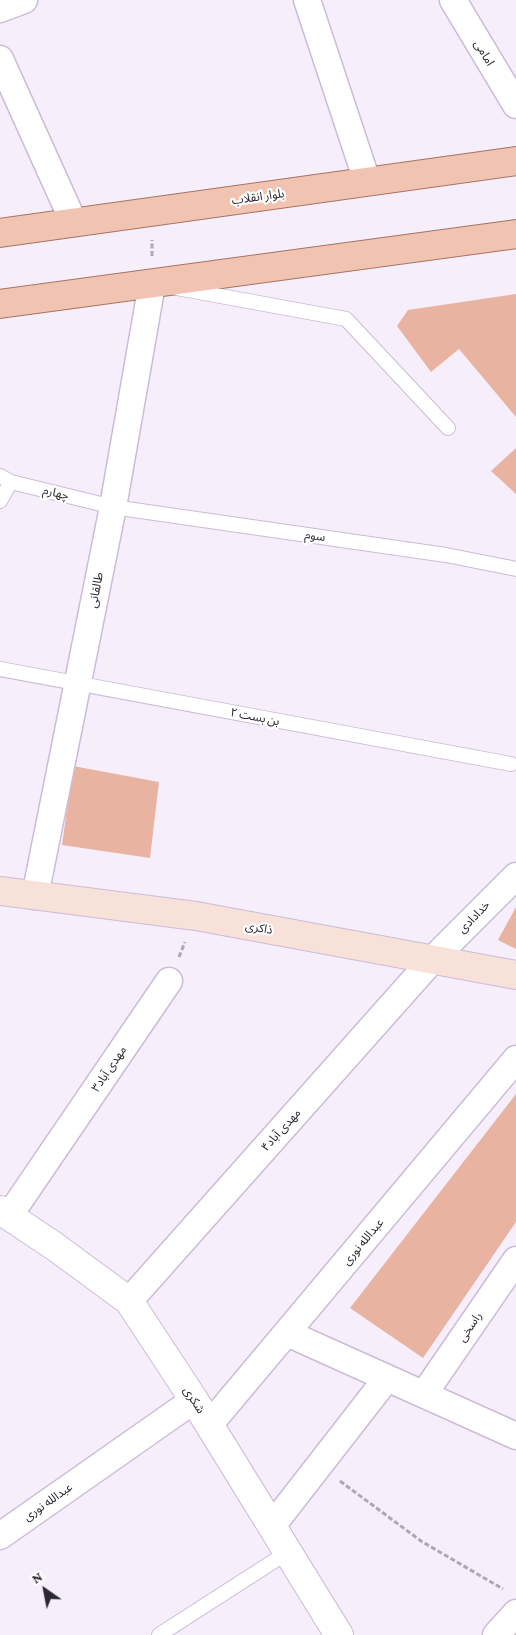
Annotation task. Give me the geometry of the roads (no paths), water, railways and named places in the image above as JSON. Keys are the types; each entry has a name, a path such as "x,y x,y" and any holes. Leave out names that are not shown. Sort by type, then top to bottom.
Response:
{"main road":[{"name":"بلوار انقلاب","path":"0,233 516,161"},
{"path":"0,304 516,234"},
{"name":"ذاکری","path":"0,891 196,916 516,975"}],"street":[{"path":"0,10 24,0"},
{"path":"307,0 367,181"},
{"name":"امامی","path":"453,0 516,105"},
{"path":"0,59 74,223"},
{"name":"طالقانی","path":"35,896 113,507 152,284"},
{"name":"خدادادی","path":"432,960 516,876"},
{"name":"مهدی آباد۴","path":"129,1301 432,960"},
{"name":"مهدی آباد۳","path":"4,1213 169,981"},
{"name":"عبدالله نوری","path":"210,1424 516,1059"},
{"name":"شکری","path":"4,1213 54,1246 129,1301 210,1424 339,1635"},
{"name":"راسخی","path":"424,1394 516,1260"},
{"path":"287,1332 516,1436"},
{"path":"272,1526 387,1378"},
{"name":"عبدالله نوری","path":"0,1536 194,1400"},
{"path":"496,1635 512,1602"}],"lane":[{"path":"152,284 346,319 448,428"},
{"path":"0,501 6,479"},
{"name":"چهارم","path":"6,479 113,507"},
{"name":"سوم","path":"113,507 446,555 516,569"},
{"name":"بن بست ۲","path":"0,669 511,764"},
{"path":"159,1635 288,1552"}]}
